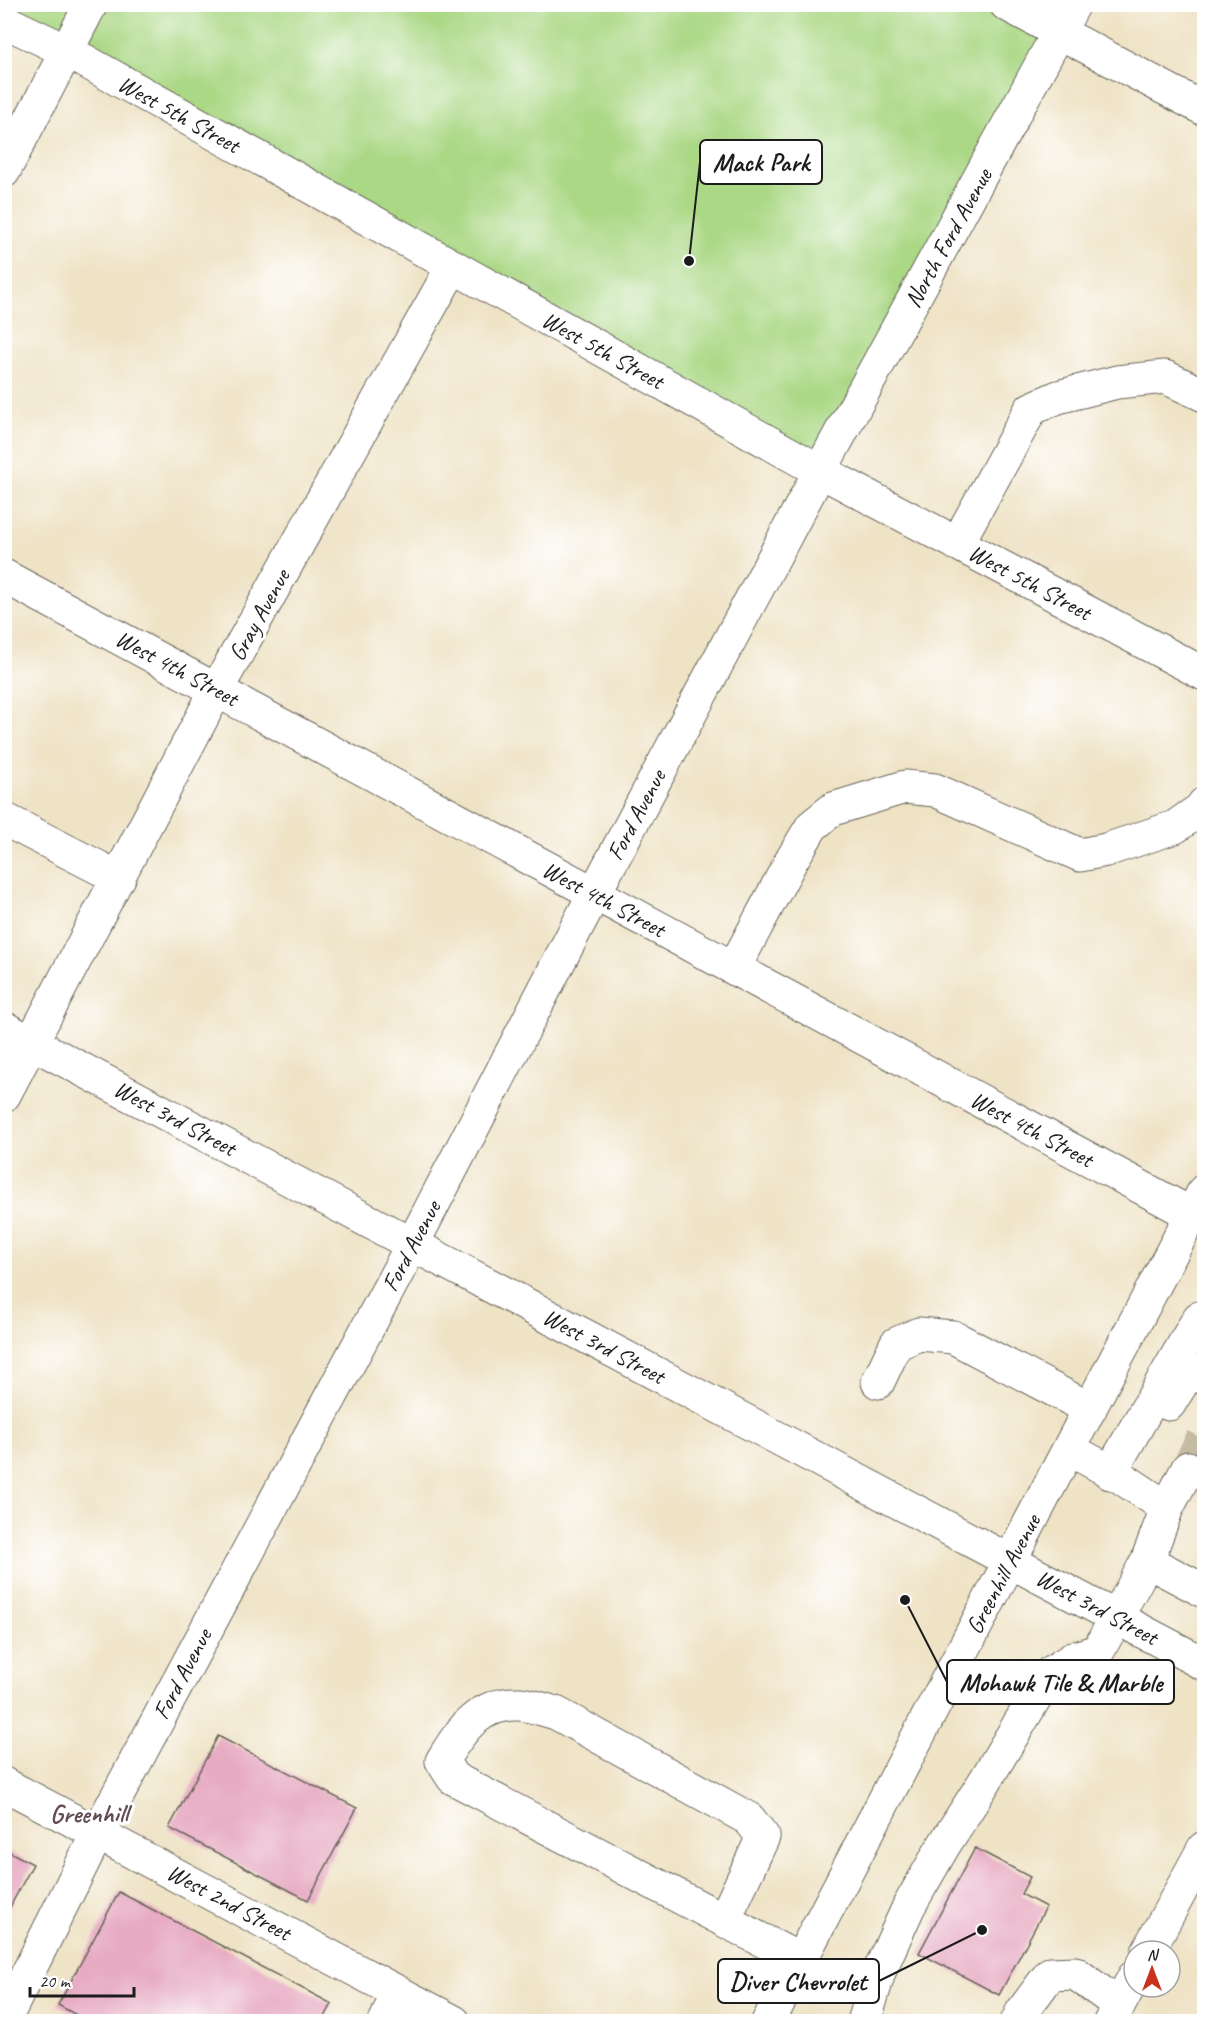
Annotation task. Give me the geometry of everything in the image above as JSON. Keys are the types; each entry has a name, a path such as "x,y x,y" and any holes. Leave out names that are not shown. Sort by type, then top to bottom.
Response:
{"street":[{"path":"4,171 91,4"},
{"path":"1006,4 1067,19 1204,109"},
{"name":"North Ford Avenue","path":"820,471 1067,19"},
{"name":"West 5th Street","path":"4,21 67,51 820,471 1204,674"},
{"name":"Gray Avenue","path":"4,1095 217,690 453,266"},
{"path":"957,544 1031,409 1058,397 1117,382 1165,376 1204,395"},
{"name":"Ford Avenue","path":"4,2021 98,1832 412,1245 594,894 820,471"},
{"name":"West 4th Street","path":"4,576 594,894 1200,1209"},
{"path":"734,968 812,825 833,809 904,787 935,790 1080,855 1106,850 1174,827 1202,808 1204,804"},
{"path":"4,819 119,878"},
{"name":"West 3rd Street","path":"4,1028 1010,1562 1202,1658"},
{"name":"Greenhill Avenue","path":"768,2022 1090,1409 1200,1209"},
{"path":"1110,1473 1199,1318 1204,1319"},
{"path":"878,1382 896,1344 919,1334 953,1337 1090,1409"},
{"path":"1128,1442 1152,1432 1190,1370 1204,1378"},
{"path":"1069,1449 1122,1478 1167,1509"},
{"path":"864,2022 879,1972 909,1906 944,1845 1049,1674 1074,1658 1098,1651 1146,1561 1167,1509 1188,1468"},
{"path":"1146,1561 1204,1592"},
{"path":"724,1920 764,1837 749,1819 556,1713 521,1704 500,1705 475,1716 456,1738 442,1761 453,1778 800,1960"},
{"name":"West 2nd Street","path":"4,1784 454,2022"},
{"path":"1155,1939 1204,1848"},
{"path":"1017,2022 1050,1974 1075,1973 1121,2001"},
{"path":"385,2022 398,1992"}],"green space":[{"path":"1006,4 1060,33 820,471 5,21 4,5"}],"building":[{"path":"218,1736 357,1808 308,1900 169,1828"},
{"path":"975,1848 1030,1877 1021,1894 1046,1907 999,1995 919,1953"},
{"path":"4,1849 33,1864 4,1918"},
{"path":"119,1892 332,2004 322,2022 89,2022 58,2005"}],"tunnel":[{"path":"1188,1468 1204,1435"}],"place":[{"name":"Mack Park","path":"689,261"},
{"name":"Mohawk Tile & Marble","path":"905,1600"},
{"name":"Diver Chevrolet","path":"982,1930"}],"district":[{"name":"Greenhill","path":"89,1813"}]}
